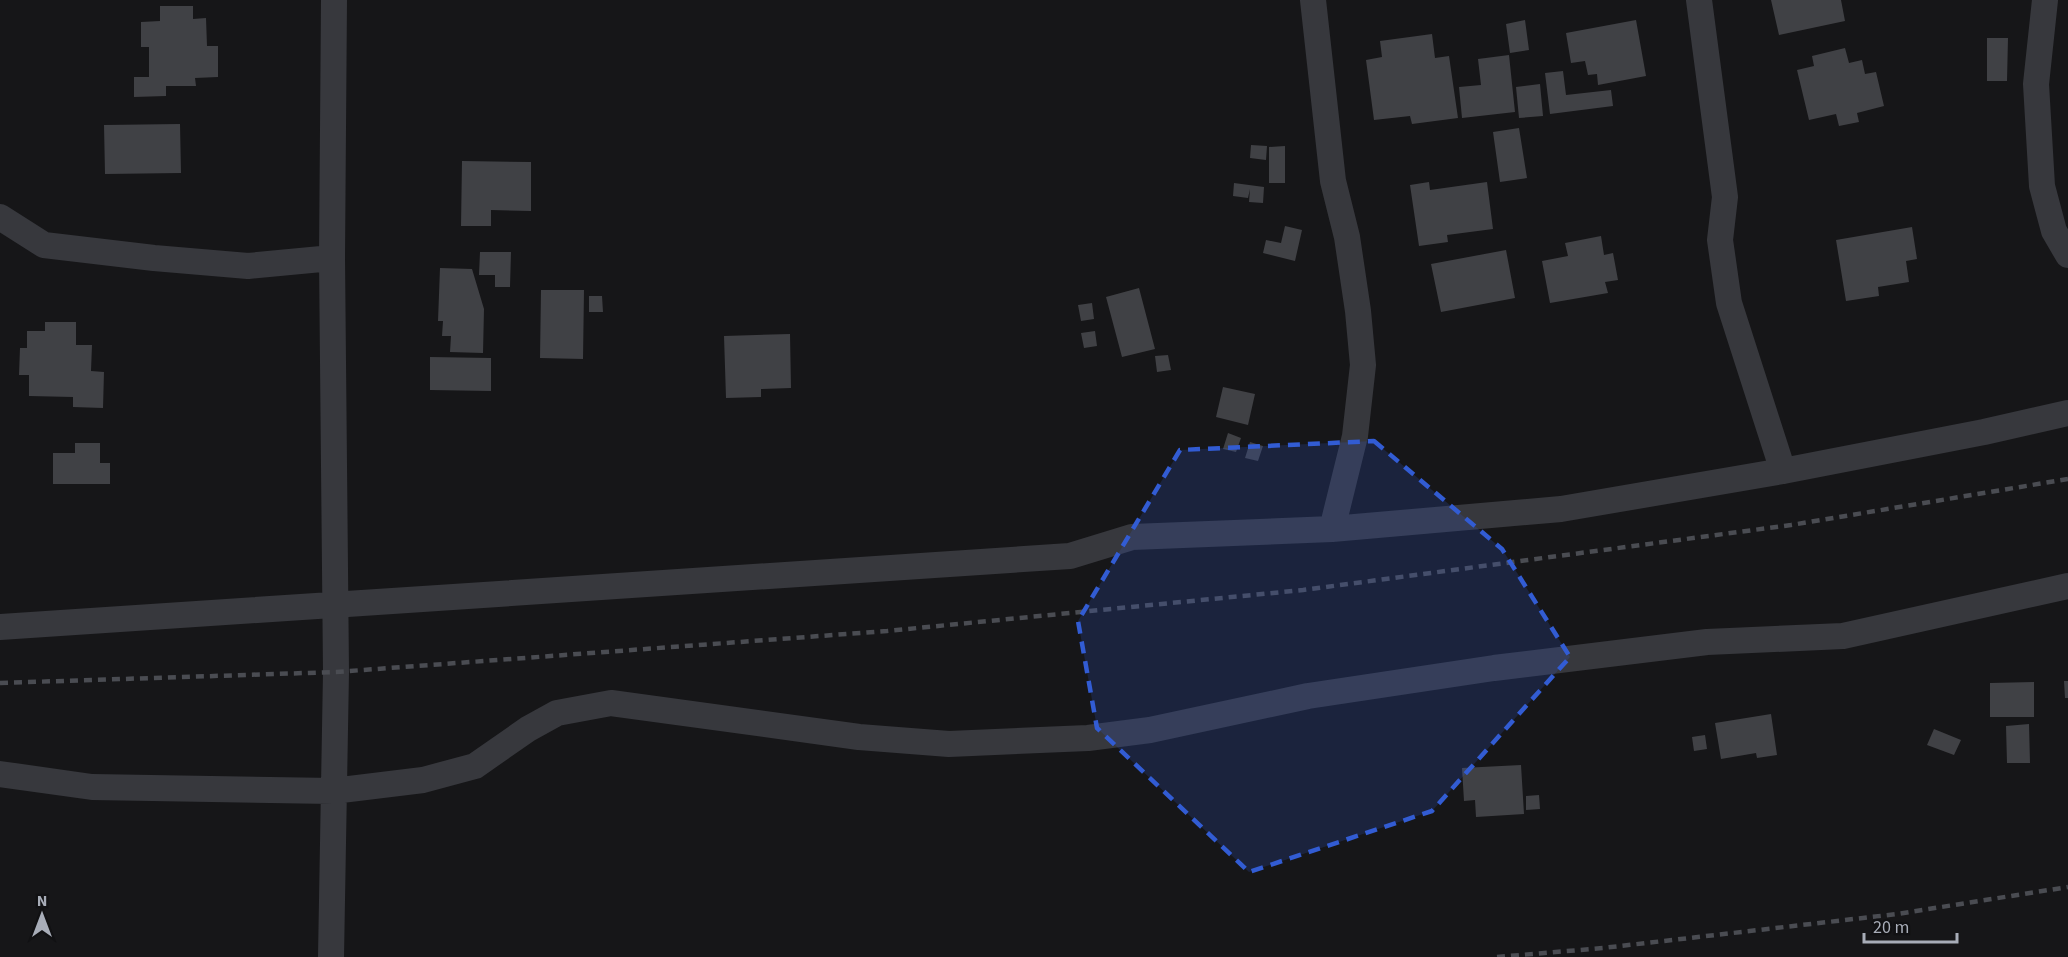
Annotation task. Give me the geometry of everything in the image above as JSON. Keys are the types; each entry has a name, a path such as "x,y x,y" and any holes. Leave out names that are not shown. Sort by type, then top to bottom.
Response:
{"street":[{"path":"331,957 336,605 332,258 334,0"},
{"path":"1313,0 1333,181 1347,237 1358,310 1362,364 1355,436 1332,529"},
{"path":"1699,0 1725,197 1720,240 1729,303 1783,471"},
{"path":"2045,0 2036,84 2042,186 2054,231 2068,255"},
{"path":"0,217 44,245 248,266 332,258"},
{"path":"0,627 1070,556 1132,537 1332,529 1561,509 1783,471 1984,432 2068,413"},
{"path":"0,774 92,787 333,791 423,780 475,766 528,729 557,713 610,703 859,737 949,744 1088,738 1150,730 1308,696 1494,668 1707,642 1843,636 2068,586"}],"highlighted area":[{"path":"1374,441 1502,549 1570,657 1432,811 1249,872 1097,728 1078,621 1180,450"}],"building":[{"path":"1771,0 1841,0 1845,21 1779,35"},
{"path":"160,6 193,6 193,19 206,18 207,46 218,46 218,77 195,78 196,86 166,86 166,96 134,97 134,77 149,77 149,47 141,47 141,22 160,21"},
{"path":"1525,20 1529,50 1510,53 1506,24"},
{"path":"1636,20 1646,76 1598,85 1597,74 1588,75 1585,61 1571,63 1566,33"},
{"path":"1432,34 1435,58 1449,56 1458,118 1412,124 1410,116 1374,120 1366,60 1382,57 1380,41"},
{"path":"1987,38 2008,38 2007,81 1987,81"},
{"path":"1845,48 1849,63 1862,60 1865,74 1876,72 1884,106 1857,113 1859,122 1839,126 1836,114 1809,120 1797,70 1814,66 1812,56"},
{"path":"1509,55 1515,112 1462,118 1459,87 1481,85 1478,59"},
{"path":"1563,71 1566,95 1611,90 1613,106 1550,114 1545,73"},
{"path":"1540,84 1543,116 1519,118 1516,87"},
{"path":"180,124 181,173 105,174 104,125"},
{"path":"1519,128 1527,178 1500,182 1493,132"},
{"path":"1251,145 1267,146 1266,160 1250,158"},
{"path":"1285,146 1285,183 1269,183 1269,147"},
{"path":"462,161 531,162 531,211 491,210 491,226 461,226"},
{"path":"1429,182 1430,190 1487,182 1493,229 1447,235 1448,242 1419,246 1410,185"},
{"path":"1234,183 1264,187 1263,203 1249,202 1250,189 1248,198 1233,196"},
{"path":"1285,226 1302,230 1295,261 1263,253 1266,240 1281,243"},
{"path":"1912,227 1917,259 1906,261 1909,282 1878,287 1879,296 1846,301 1836,240"},
{"path":"1601,236 1604,255 1613,253 1618,280 1605,282 1608,293 1550,303 1542,261 1568,256 1565,243"},
{"path":"1506,250 1515,298 1441,312 1431,264"},
{"path":"480,252 511,252 510,287 495,287 495,275 479,275"},
{"path":"440,268 472,269 484,309 483,353 450,352 451,336 442,336 443,321 438,321"},
{"path":"1139,288 1155,349 1122,357 1106,297"},
{"path":"541,290 584,290 583,359 540,358"},
{"path":"589,296 602,296 603,312 589,312"},
{"path":"1092,303 1094,319 1081,321 1078,305"},
{"path":"45,322 76,322 76,345 92,345 91,371 104,372 103,408 73,407 73,397 29,396 29,375 19,375 20,348 27,348 27,331 45,331"},
{"path":"1095,331 1097,346 1084,348 1081,333"},
{"path":"790,334 791,388 761,389 761,397 726,398 724,336"},
{"path":"1168,355 1171,370 1157,372 1155,356"},
{"path":"430,357 491,358 491,391 430,390"},
{"path":"1223,387 1255,394 1248,425 1216,417"},
{"path":"1228,433 1241,438 1236,452 1223,449"},
{"path":"1250,442 1263,446 1258,461 1245,458"},
{"path":"75,443 100,443 100,463 110,463 110,484 53,484 53,453 75,453"},
{"path":"2064,681 2068,681 2068,698 2065,698"},
{"path":"2034,682 2034,717 1990,717 1990,683"},
{"path":"1771,714 1777,755 1757,758 1756,753 1721,759 1715,723"},
{"path":"2029,724 2030,763 2007,763 2006,726"},
{"path":"1934,729 1961,740 1954,755 1927,745"},
{"path":"1705,735 1707,749 1694,751 1692,737"},
{"path":"1521,765 1524,814 1476,817 1475,800 1464,801 1462,768"},
{"path":"1539,795 1540,809 1526,810 1526,796"}],"railway":[{"path":"0,683 336,672 887,631 1303,590 1791,525 2068,479"},
{"path":"1497,957 1603,948 1897,914 2068,887"}]}
